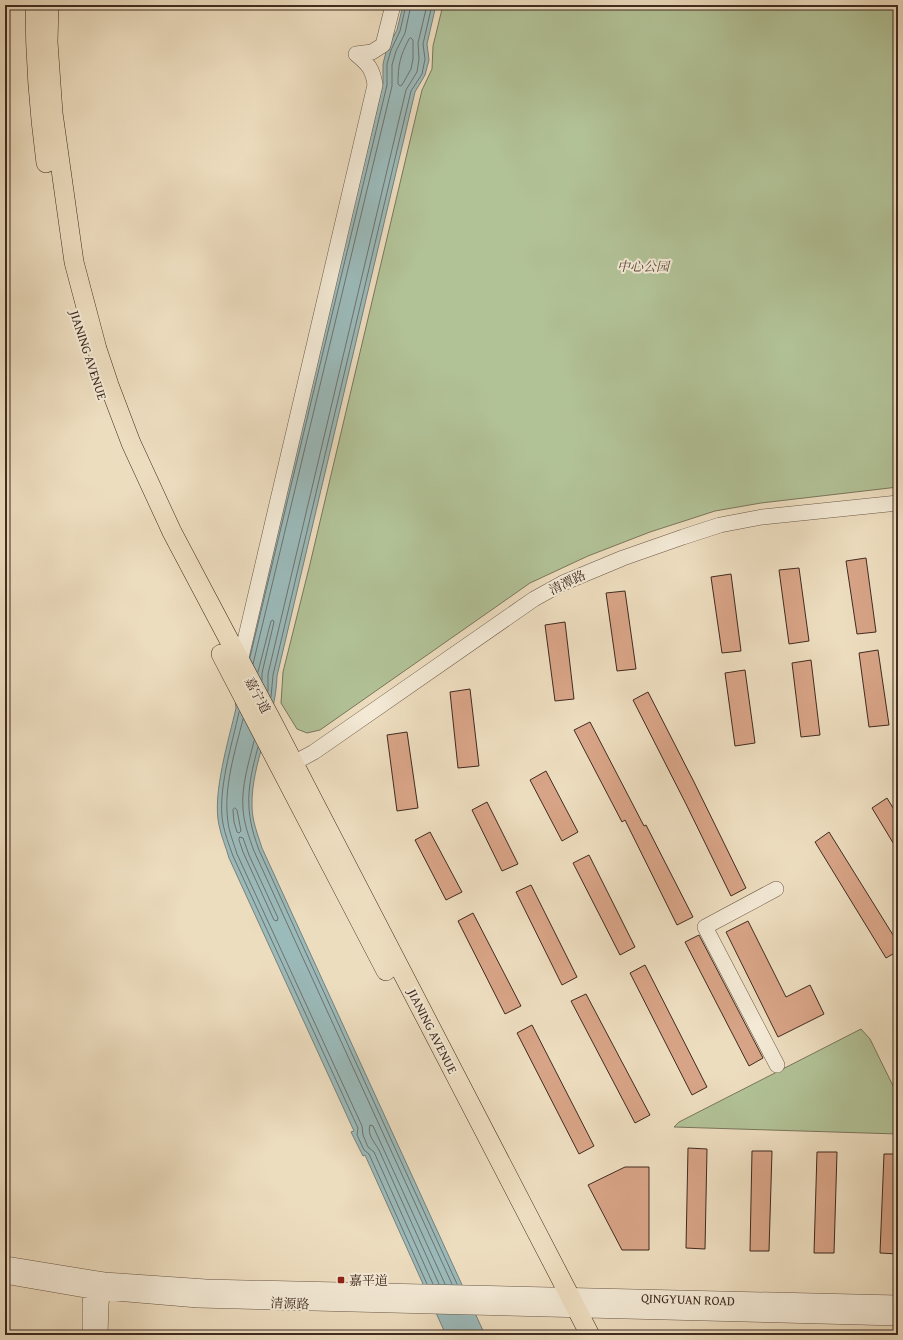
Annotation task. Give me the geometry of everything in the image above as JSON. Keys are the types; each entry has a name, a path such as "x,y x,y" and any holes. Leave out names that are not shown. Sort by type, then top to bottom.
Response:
{"main road":[{"name":"JIANING AVENUE","path":"35,5 35,42 39,113 49,187 62,264 82,338 108,413 132,474 234,680"},
{"name":"JIANING AVENUE","path":"49,5 48,42 53,113 62,185 74,262 97,349 119,413 143,471 172,532 240,662"},
{"name":"嘉宁道","path":"240,662 275,727"},
{"name":"嘉宁道","path":"234,680 268,745"},
{"name":"JIANING AVENUE","path":"275,727 287,767 566,1303 577,1335"},
{"name":"JIANING AVENUE","path":"268,745 287,767"},
{"name":"JIANING AVENUE","path":"566,1303 590,1335"}],"street":[{"path":"240,662 376,85 374,74 367,63 356,54 372,52 383,45 393,5"},
{"name":"清潭路","path":"287,767 314,752 534,599 563,582 623,558 720,525 762,517 898,503"},
{"path":"776,889 705,927 778,1065"},
{"name":"清源路","path":"5,1264 98,1285 170,1285 251,1289 414,1292 480,1301"},
{"name":"清源路","path":"5,1276 98,1285 198,1300 419,1306 480,1301"},
{"path":"90,1335 98,1285"},
{"path":"98,1285 100,1335"},
{"name":"QINGYUAN ROAD","path":"480,1301 566,1303 898,1318"},
{"name":"QINGYUAN ROAD","path":"566,1303 898,1303"}],"green space":[{"name":"中心公园","path":"443,5 898,5 898,487 761,503 715,511 650,532 588,556 530,583 320,730 307,733 297,729 281,703 283,672 422,90 432,69 433,46"},
{"path":"861,1029 870,1039 898,1096 898,1134 674,1127 679,1122"}],"water":[{"path":"403,5 436,5 427,44 429,60 425,75 415,92 277,676 273,709 255,773 252,812 262,848 485,1335 446,1335 365,1155 363,1156 351,1132 354,1131 229,858 220,829 217,812 222,766 236,708 235,698 252,635 383,84 383,64 387,48 397,30"}],"building":[{"path":"866,558 876,632 857,634 846,561"},
{"path":"799,568 809,641 789,644 779,570"},
{"path":"731,574 741,651 722,653 711,577"},
{"path":"625,591 636,669 617,671 606,593"},
{"path":"565,622 574,699 555,701 545,625"},
{"path":"878,650 889,725 869,727 859,653"},
{"path":"811,660 820,735 801,737 792,663"},
{"path":"745,670 755,743 735,746 725,673"},
{"path":"470,689 479,766 458,768 450,692"},
{"path":"648,692 746,888 731,896 633,700"},
{"path":"590,722 644,826 646,825 693,917 677,925 625,820 622,822 574,730"},
{"path":"407,732 418,808 397,811 387,735"},
{"path":"546,771 578,832 562,841 530,780"},
{"path":"887,798 898,816 898,851 872,808"},
{"path":"487,802 518,864 502,871 472,810"},
{"path":"430,832 462,892 446,900 415,840"},
{"path":"829,832 898,943 898,951 886,958 815,842"},
{"path":"589,855 635,947 620,955 573,863"},
{"path":"531,885 577,977 562,985 516,892"},
{"path":"473,913 521,1006 505,1014 458,921"},
{"path":"748,921 786,997 810,985 824,1014 778,1037 726,932"},
{"path":"699,935 763,1058 749,1066 685,942"},
{"path":"645,965 707,1087 692,1095 630,973"},
{"path":"586,994 650,1115 635,1123 571,1001"},
{"path":"532,1025 594,1146 579,1154 517,1033"},
{"path":"688,1148 707,1149 705,1249 686,1248"},
{"path":"752,1151 772,1151 769,1251 750,1251"},
{"path":"817,1152 837,1152 834,1253 814,1253"},
{"path":"884,1154 898,1154 898,1254 880,1253"},
{"path":"625,1167 649,1167 649,1250 622,1250 588,1185"}],"place":[{"name":"嘉平道","path":"341,1280"}]}
